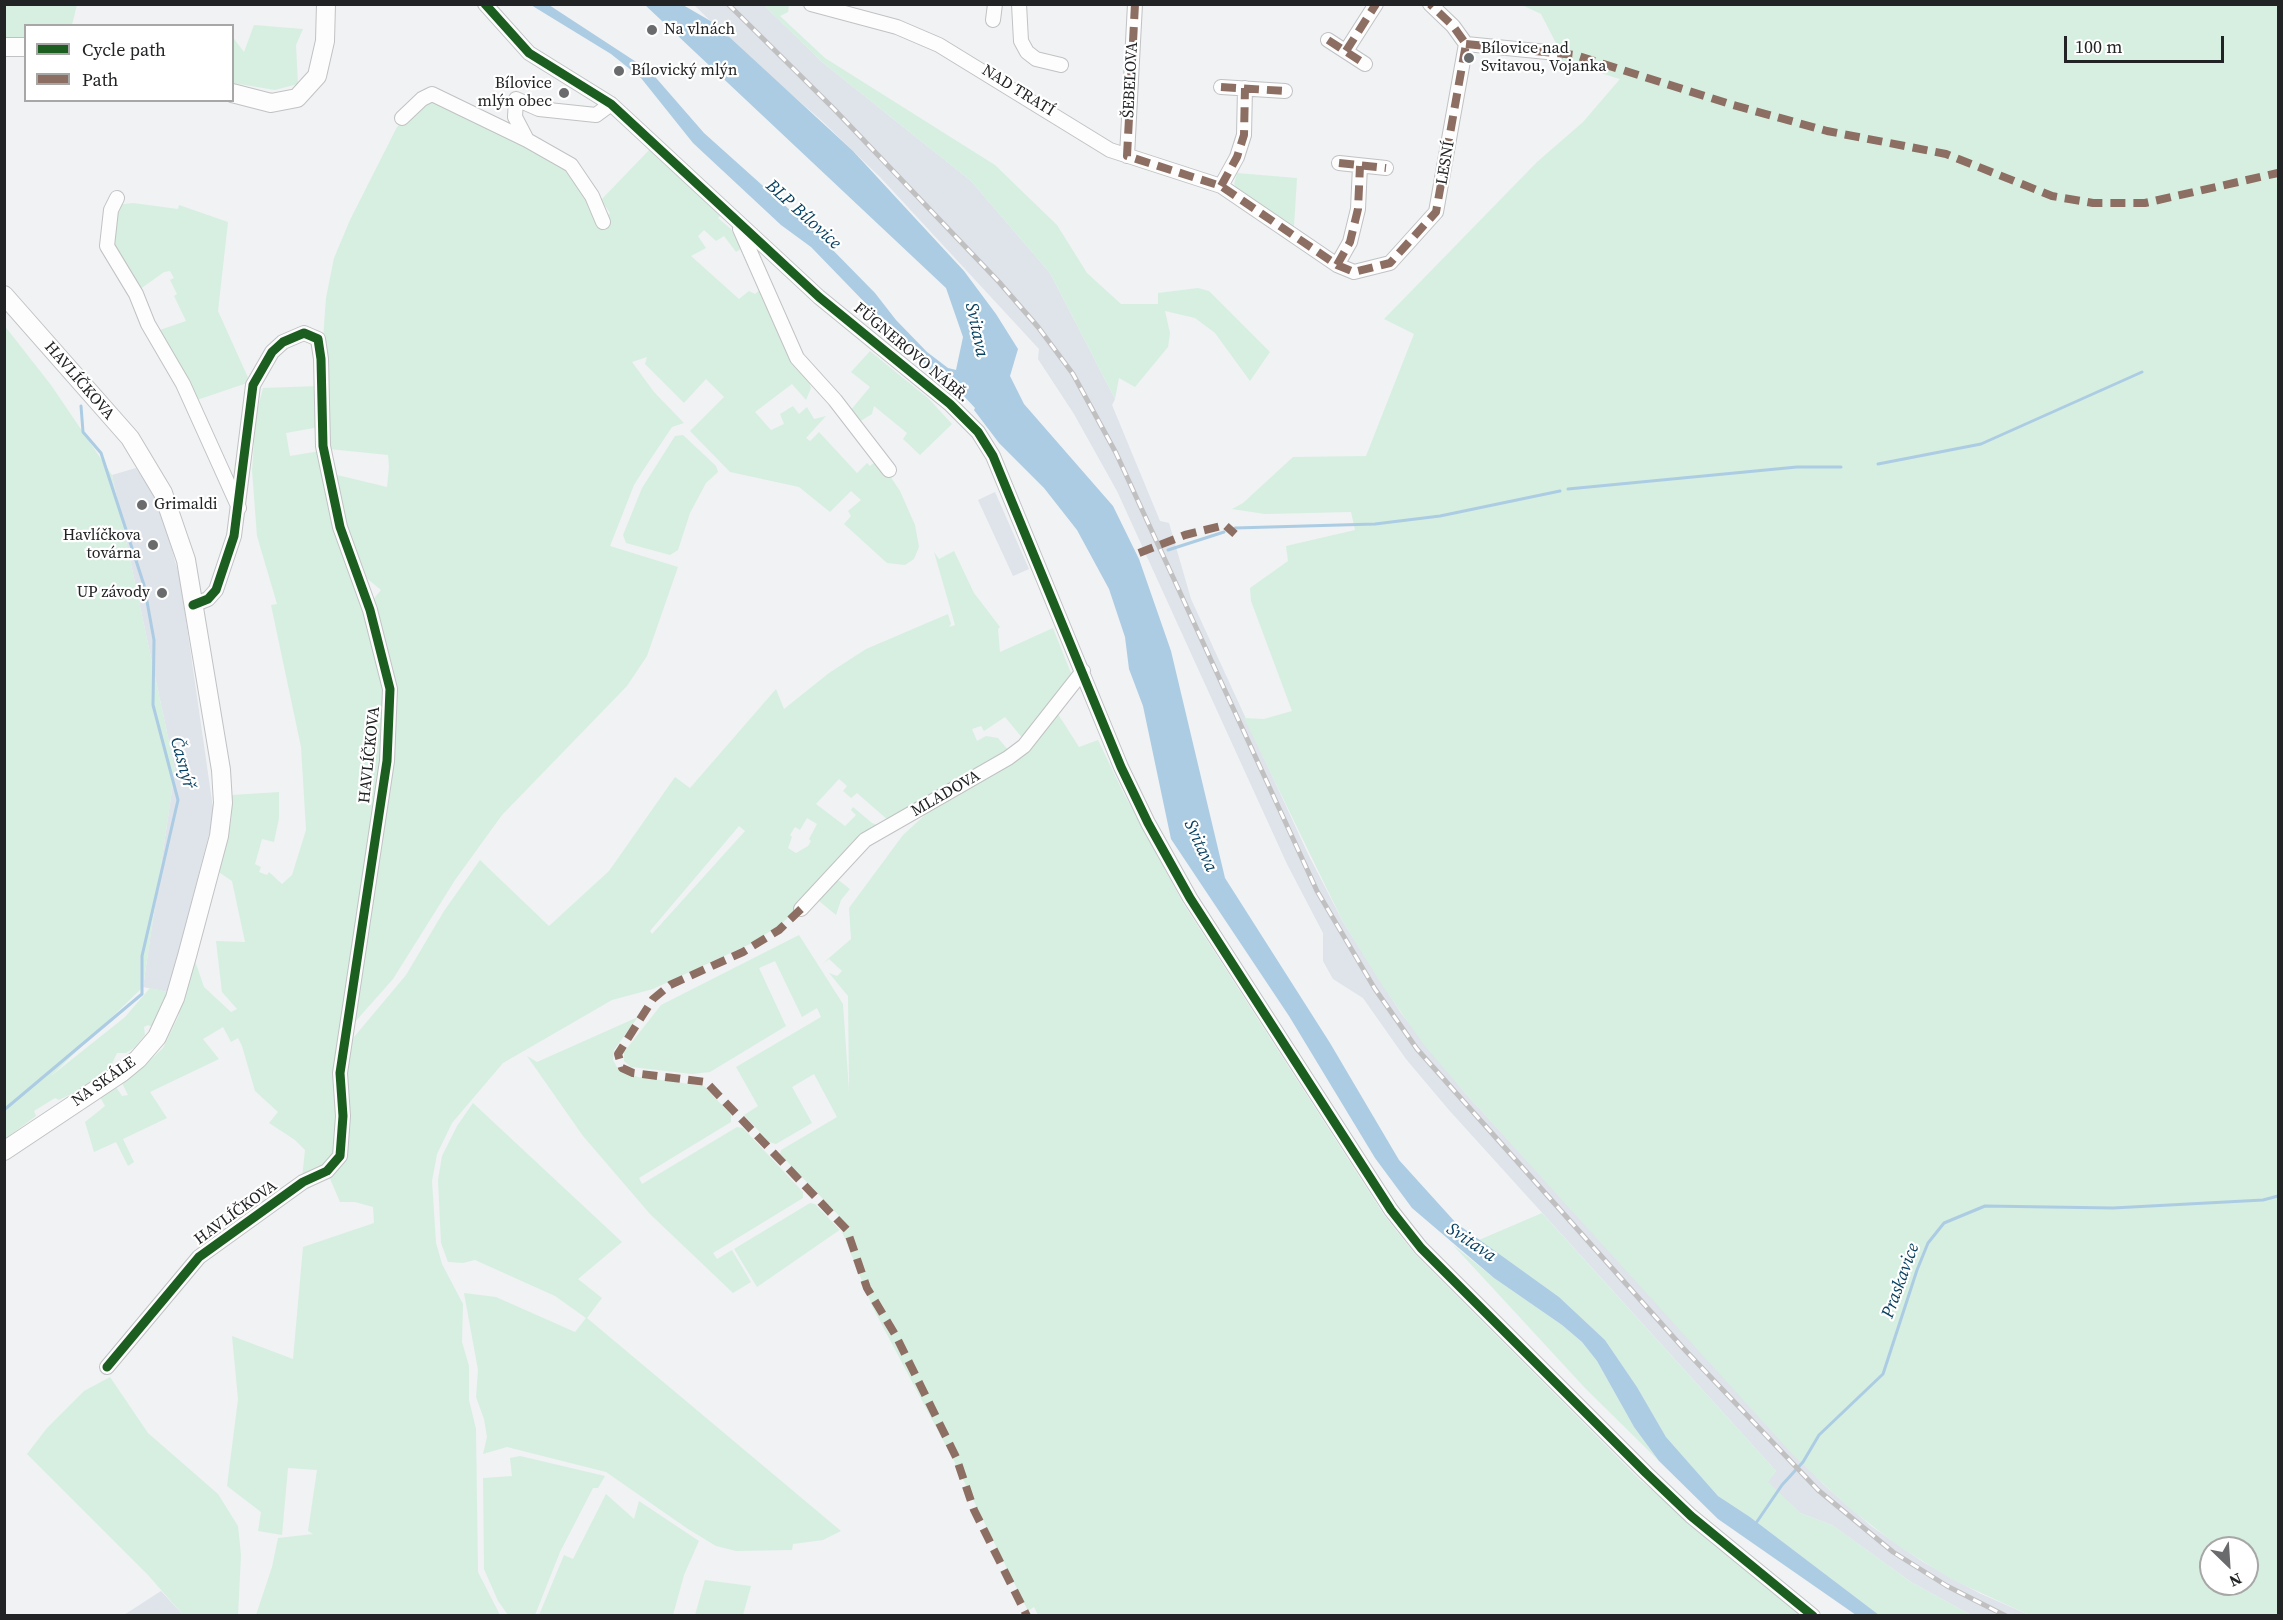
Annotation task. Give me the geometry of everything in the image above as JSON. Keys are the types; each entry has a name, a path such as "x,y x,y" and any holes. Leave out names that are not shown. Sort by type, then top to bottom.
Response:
{"main road":[{"path":"234,94 272,103 297,98 317,76 325,42 326,4"},
{"path":"4,47 24,47"},
{"name":"HAVLÍČKOVA","path":"4,295 130,438 163,493 186,560 221,770 223,803 219,836 187,956"},
{"name":"NA SKÁLE","path":"4,1151 121,1073 148,1049 171,1009 187,956"}],"street":[{"name":"FÜGNEROVO NÁBŘ.","path":"485,4 529,53 611,104 819,297 950,404 983,438 993,456 1121,767 1159,843 1190,898 1385,1200 1421,1248 1668,1495 1739,1557 1813,1616"},
{"name":"NAD TRATÍ","path":"811,4 897,27 939,45 1110,150 1221,186 1337,265"},
{"path":"993,20 995,4"},
{"path":"1019,4 1021,41 1027,52 1036,59 1061,65"},
{"name":"ŠEBELOVA","path":"1127,156 1135,4"},
{"path":"1346,51 1376,4"},
{"path":"1430,4 1453,26 1466,44 1557,53"},
{"path":"1328,40 1365,64"},
{"name":"LESNÍ","path":"1337,265 1354,272 1390,263 1436,212 1466,44"},
{"path":"1221,87 1285,91"},
{"path":"1221,186 1237,157 1244,135 1245,88"},
{"path":"402,118 422,99 432,94 527,140 571,165 592,196 603,222"},
{"path":"527,140 515,117 516,99 539,109 596,115 611,104"},
{"path":"1339,163 1386,168"},
{"path":"1337,265 1350,242 1358,209 1360,166"},
{"path":"117,198 111,210 107,246 136,294 148,324 183,384 239,508"},
{"name":"FÜGNEROVO NÁBŘ.","path":"738,224 797,357 835,400 889,470"},
{"name":"HAVLÍČKOVA","path":"106,1366 200,1257 303,1182 327,1171 340,1156 343,1116 340,1073 387,760 390,688 370,610 340,527 323,446 321,359 318,339 304,333 283,342 272,352 253,385 234,536 220,583 212,596 193,605"},
{"name":"MLADOVA","path":"801,909 865,840 1024,746 1083,671"}],"shaded area":[{"path":"694,5 764,5 822,62 971,181 1050,273 1115,399 1112,405 1160,521 1169,523 1191,599 1308,854 1343,922 1401,1013 1466,1094 1823,1484 1871,1526 1923,1562 1979,1593 2029,1615 1971,1615 1911,1582 1832,1525 1800,1513 1767,1482 1776,1471 1449,1110 1406,1059 1363,998 1333,979 1323,961 1323,933 1287,864 1117,491 1074,414 1038,359 1039,349 880,177"},
{"path":"136,468 152,492 165,525 180,579 214,815 168,992 143,987 175,770 112,475"},
{"path":"995,492 1029,569 1013,576 978,500"},
{"path":"161,1591 183,1615 124,1615"}],"green space":[{"path":"5,4 77,5 72,24 24,24 24,37 5,38"},
{"path":"764,5 789,5 788,12 780,16 825,58 995,165 1057,225 1087,273 1121,304 1158,304 1158,293 1198,288 1209,291 1270,352 1250,381 1215,333 1195,318 1165,311 1170,333 1168,347 1135,387 1119,378 1115,399 1050,273 971,181 822,62"},
{"path":"1522,5 2278,5 2278,1615 2029,1615 1951,1579 1897,1545 1848,1507 1793,1455 1424,1045 1382,985 1343,922 1244,718 1264,719 1292,711 1251,601 1250,588 1288,561 1286,546 1355,530 1351,512 1265,514 1232,509 1243,503 1293,457 1366,456 1414,334 1384,319 1537,162 1583,122 1620,79 1554,59 1559,49 1541,14"},
{"path":"254,25 303,29 296,45 298,84 275,90 234,83 234,39 244,52"},
{"path":"433,99 437,105 445,103 535,153 539,149 558,160 606,217 610,213 601,200 651,148 721,215 718,218 731,229 742,248 736,252 724,236 716,241 704,230 698,236 706,248 691,256 739,299 749,291 755,294 762,288 808,379 811,388 806,400 792,384 755,412 771,430 784,424 780,414 793,406 799,414 807,407 814,419 826,416 806,438 810,441 819,432 857,473 867,463 870,466 876,461 900,491 915,525 919,547 914,559 905,565 887,563 844,524 851,516 848,511 861,500 851,491 830,512 799,487 730,472 690,431 724,397 706,379 684,403 645,364 647,357 632,362 654,392 684,423 672,427 634,485 610,546 678,567 647,656 627,686 502,815 455,880 393,979 354,1023 392,737 371,602 381,590 363,575 348,539 333,474 387,487 389,467 388,455 329,449 326,442 329,412 323,339 326,298 334,258 350,220 397,127 424,101"},
{"path":"1237,173 1297,178 1294,226 1237,189 1234,184"},
{"path":"133,203 178,209 179,205 228,222 218,311 250,382 194,401 157,331 186,321 174,296 177,294 170,280 174,278 170,271 164,272 139,290 113,251 116,205"},
{"path":"4,325 51,385 112,475 175,770 143,987 51,1076 125,1017 150,988 168,992 152,1027 148,1025 144,1027 145,1035 134,1048 126,1053 117,1053 109,1070 71,1094 59,1100 55,1098 34,1111 36,1116 5,1139"},
{"path":"870,351 929,399 952,424 920,455 903,439 907,433 874,406 872,414 859,422 850,411 870,387 851,372"},
{"path":"318,386 319,427 286,433 290,456 320,451 369,611 388,718 333,1089 338,1109 333,1163 302,1178 305,1150 295,1140 269,1123 278,1112 255,1091 238,1038 231,1042 223,1027 203,1039 219,1059 150,1092 167,1118 123,1139 134,1162 128,1166 116,1142 94,1152 85,1122 105,1106 100,1097 116,1087 122,1096 128,1095 122,1083 163,1048 178,1017 194,958 204,987 231,1012 237,1009 222,992 216,941 245,942 232,881 217,871 231,822 232,795 279,792 279,818 274,842 262,839 255,864 261,867 259,872 267,875 269,872 282,884 292,875 306,830 301,747 271,605 277,604 257,536 252,470 256,415 263,388"},
{"path":"683,435 716,466 718,472 706,483 690,513 678,550 670,555 626,543 623,535 642,488 675,436"},
{"path":"954,551 974,593 1000,627 998,629 1000,652 1053,628 1071,673 1070,680 1024,740 1005,717 984,731 981,726 972,729 977,741 986,736 998,738 1009,751 889,821 857,793 851,798 843,791 847,786 839,779 816,804 845,826 856,815 851,810 853,807 872,823 881,826 801,906 780,925 750,944 653,989 612,1000 503,1063 452,1123 437,1154 432,1181 436,1243 442,1264 463,1304 462,1342 469,1366 469,1400 476,1429 478,1572 500,1615 256,1615 272,1567 278,1538 313,1534 308,1531 317,1470 288,1468 282,1535 258,1531 261,1512 227,1486 238,1399 232,1336 293,1359 303,1247 374,1223 373,1207 355,1202 340,1202 328,1174 334,1172 345,1065 354,1037 406,975 444,911 480,860 549,926 609,871 675,777 690,788 776,689 784,709 829,673 866,649 948,614 951,624 949,627 955,625 934,552 939,559","holes":["807,818 817,824 808,846 796,853 788,848 792,837 790,835 795,827 800,830","739,826 745,831 652,934 650,931"]},
{"path":"1056,711 1079,747 1098,740 1124,794 1183,903 1384,1215 1414,1253 1640,1480 1805,1615 1038,1615 1034,1607 1028,1611 954,1461 873,1308 840,1229 845,1222 780,1154 781,1150 837,1117 814,1074 792,1087 812,1123 776,1144 769,1142 744,1115 758,1106 736,1067 821,1017 817,1008 802,1017 775,961 759,968 786,1026 710,1072 692,1074 631,1067 624,1061 624,1052 661,1005 799,935 843,1004 849,1091 848,996 829,973 837,976 842,971 829,959 822,964 851,939 849,908 903,835 938,803 1028,749"},
{"path":"837,879 850,889 841,900 836,915 819,901"},
{"path":"638,1017 614,1050 613,1060 618,1069 638,1077 704,1086 731,1115 731,1122 639,1178 642,1184 737,1127 743,1128 803,1192 803,1198 713,1253 717,1259 732,1250 751,1282 733,1293 650,1214 583,1136 527,1056 537,1062"},
{"path":"473,1103 622,1242 578,1279 602,1298 587,1318 841,1531 823,1540 793,1544 792,1550 736,1551 716,1546 688,1529 606,1472 507,1447 483,1454 487,1437 484,1419 476,1397 478,1370 464,1293 496,1297 575,1332 586,1318 555,1296 475,1260 463,1263 448,1262 441,1243 438,1180 442,1156 457,1126"},
{"path":"810,1203 815,1204 840,1230 757,1287 734,1249"},
{"path":"1542,1213 1776,1471 1768,1482 1800,1513 1832,1525 1911,1582 1971,1615 1879,1615 1750,1517 1718,1496 1666,1437 1637,1387 1605,1340 1559,1297 1479,1240"},
{"path":"1453,1245 1582,1342 1597,1361 1634,1427 1659,1461 1585,1388"},
{"path":"110,1377 148,1433 218,1494 238,1526 241,1555 238,1615 183,1615 148,1575 27,1454 47,1428 84,1391"},
{"path":"520,1456 605,1476 598,1488 593,1488 560,1552 535,1615 508,1615 498,1601 484,1569 483,1478 512,1476 510,1458"},
{"path":"606,1494 634,1519 639,1501 699,1541 684,1575 673,1615 539,1615 564,1555 573,1559"},
{"path":"705,1580 751,1586 743,1615 695,1615"}],"water":[{"name":"Svitava","path":"531,5 549,5 650,71 704,133 820,237 875,293 896,320 927,352 948,368 956,370 963,337 946,288 645,5 683,5 714,23 853,151 964,271 996,314 1018,349 1010,376 1024,404 1113,506 1139,559 1171,651 1225,878 1330,1043 1399,1160 1456,1223 1559,1297 1605,1340 1637,1387 1666,1437 1718,1496 1750,1517 1879,1615 1856,1615 1718,1519 1659,1461 1634,1427 1597,1361 1582,1342 1562,1325 1494,1278 1412,1208 1375,1158 1289,1016 1171,839 1143,706 1129,669 1125,637 1109,589 1077,530 1044,488 999,443 974,410 975,408 949,380 940,375 937,377 811,247 781,225 693,143 641,78 611,54"}],"waterway":[{"path":"1878,464 1981,444 2142,372"},
{"name":"Časnýř","path":"4,1110 142,994 142,956 178,800 153,705 154,640 144,585 101,453 83,432 81,406"},
{"path":"1568,489 1797,467 1841,467"},
{"path":"1235,528 1375,524 1440,516 1560,491"},
{"path":"1168,550 1224,532"},
{"name":"Praskavice","path":"1754,1526 1782,1485 1803,1462 1819,1435 1883,1374 1917,1270 1928,1243 1944,1223 1985,1206 2113,1208 2263,1200 2278,1196"}],"railway":[{"path":"728,4 833,108 999,282 1038,327 1073,374 1116,453 1317,891 1375,989 1417,1049 1684,1349 1818,1490 1893,1552 1947,1586 2006,1616"}],"marked path":[{"path":"1135,4 1127,156 1221,186 1337,265 1354,272 1390,263 1436,212 1466,44 1453,26 1430,4"},
{"path":"1346,51 1376,4"},
{"path":"1328,40 1365,64"},
{"path":"1466,44 1575,55 1733,105 1827,131 1946,154 2052,196 2093,203 2145,203 2278,173"},
{"path":"1221,87 1285,91"},
{"path":"1221,186 1237,157 1244,135 1245,88"},
{"path":"1339,163 1386,168"},
{"path":"1337,265 1350,242 1358,209 1360,166"},
{"path":"1139,553 1185,535 1225,525 1235,534"},
{"path":"801,909 779,930 743,952 670,985 653,999 618,1054 622,1068 633,1073 706,1082 847,1230 867,1288 896,1336 956,1457 974,1510 1027,1616"}],"cycle path":[{"path":"485,4 529,53 611,104 819,297 950,404 978,432 993,456 1121,767 1148,823 1190,898 1391,1210 1421,1248 1646,1473 1691,1516 1813,1616"},
{"path":"107,1367 199,1257 303,1182 327,1171 340,1156 343,1116 340,1073 387,761 390,689 370,610 340,527 323,446 321,359 318,339 304,333 283,342 272,352 253,385 234,536 216,590 208,599 193,605"}],"place":[{"name":"Na vlnách","path":"652,30"},
{"name":"Bílovice nad Svitavou, Vojanka","path":"1469,58"},
{"name":"Bílovický mlýn","path":"619,71"},
{"name":"Bílovice mlýn obec","path":"564,93"},
{"name":"Grimaldi","path":"142,505"},
{"name":"Havlíčkova továrna","path":"153,545"},
{"name":"UP závody","path":"162,593"}],"water label":[{"name":"BLP Bílovice","path":"803,215"}]}
